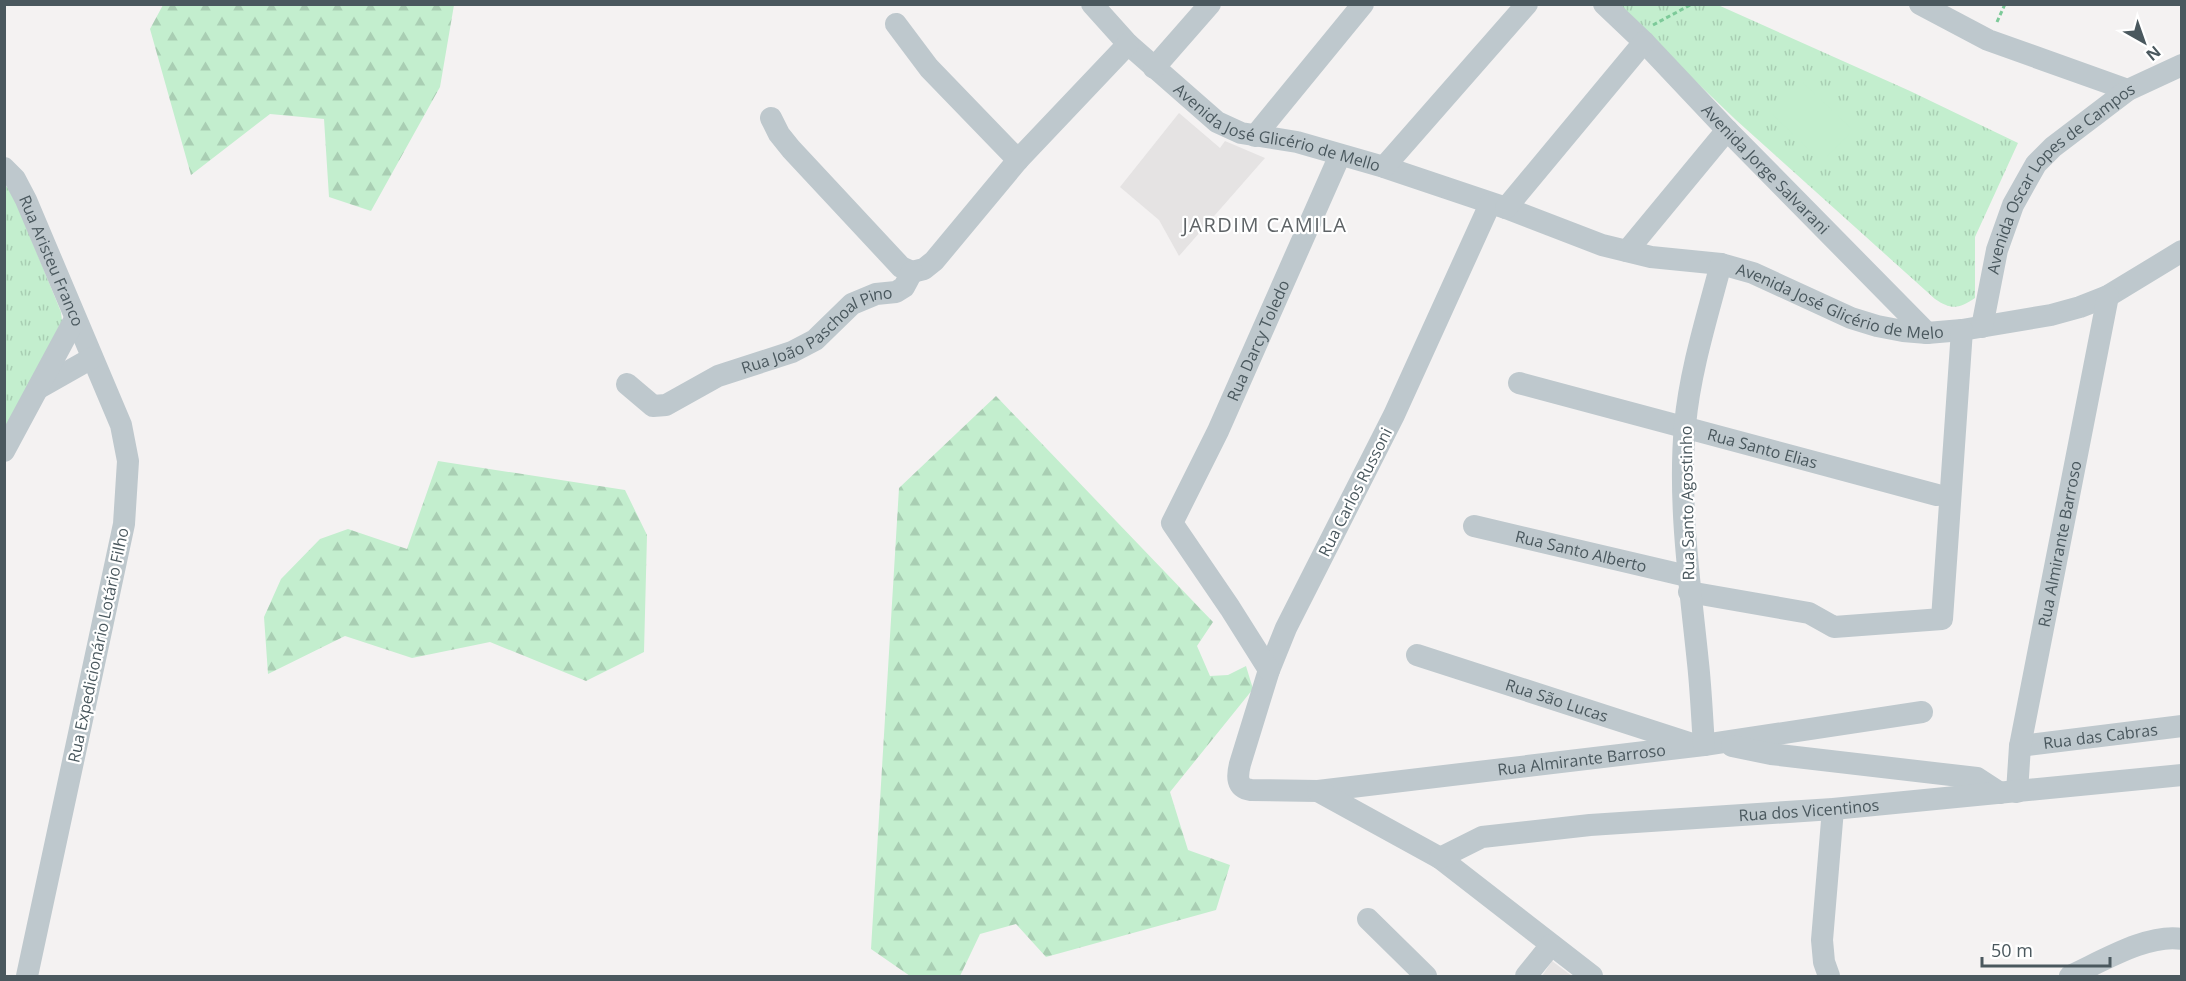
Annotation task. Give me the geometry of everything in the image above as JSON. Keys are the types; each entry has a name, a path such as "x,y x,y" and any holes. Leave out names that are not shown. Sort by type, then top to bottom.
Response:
{"street":[{"name":"Avenida José Glicério de Mello","path":"1092,4 1128,44 1217,122 1241,133 1297,142 1384,166 1498,206"},
{"path":"1154,68 1210,4"},
{"path":"1255,136 1363,4"},
{"path":"1384,166 1527,4"},
{"name":"Avenida Jorge Salvarani","path":"1604,4 1640,38 1927,333"},
{"path":"1920,4 1988,40 2128,90"},
{"path":"896,24 929,68 1018,160"},
{"name":"Rua Carlos Russoni","path":"1241,786 1238,776 1240,764 1269,670 1286,628 1498,206 1640,38"},
{"name":"Rua João Paschoal Pino","path":"627,384 653,406 666,405 718,376 792,352 815,340 852,304 876,294 896,292 904,287 912,272 924,269 934,261 1018,160 1128,44"},
{"name":"Avenida Oscar Lopes de Campos","path":"1972,328 2013,205 2036,164 2053,147 2128,90 2181,65"},
{"path":"771,118 779,134 791,149 901,267 912,272"},
{"path":"1627,251 1727,130"},
{"name":"Rua Darcy Toledo","path":"1269,670 1172,523 1218,431 1340,155"},
{"name":"Rua Aristeu Franco","path":"4,168 15,178 26,200 75,319 4,451"},
{"name":"Avenida José Glicério de Melo","path":"1498,206 1602,245 1651,257 1720,264 1753,273 1773,280 1851,318 1886,328 1927,333 2051,315 2080,307 2108,296 2181,251"},
{"name":"Rua Santo Agostinho","path":"1705,744 1688,584 1685,426 1694,373 1720,264"},
{"name":"Rua Almirante Barroso","path":"2008,793 2020,746 2108,296"},
{"name":"Rua Expedicionário Lotário Filho","path":"27,976 125,513 128,479 121,425 75,319"},
{"name":"Rua Santo Alberto","path":"1474,526 1688,584 1809,613 1834,627 1942,619 1972,328"},
{"path":"39,388 92,358"},
{"name":"Rua Santo Elias","path":"1519,383 1936,495"},
{"name":"Rua São Lucas","path":"1416,655 1705,744"},
{"name":"Rua Almirante Barroso","path":"1241,786 1251,790 1318,791 1705,744 1922,712"},
{"name":"Rua das Cabras","path":"2020,746 2181,726"},
{"path":"1705,744 1977,778 2008,793"},
{"name":"Rua dos Vicentinos","path":"1440,858 1482,837 1590,825 1833,809 2181,775"},
{"path":"1318,791 1440,858 1592,976"},
{"path":"1829,976 1824,962 1822,940 1833,809"},
{"path":"1368,919 1426,976"},
{"path":"2070,976 2136,946 2158,939 2181,939"},
{"path":"1526,976 1551,945"}],"path":[{"path":"1640,38 1692,4"}],"shaded area":[{"path":"1179,113 1220,148 1225,141 1265,158 1179,256 1159,220 1120,187"},
{"path":"1552,961 1572,976 1542,976"}],"green space":[{"path":"163,5 454,5 440,87 371,211 329,197 324,119 270,114 191,175 150,29"},
{"path":"1616,5 1718,5 1910,91 2018,143 1975,237 1975,298 1955,307 1935,299 1736,120"},
{"path":"1800,80 1853,130 1822,162 1769,111"},
{"path":"5,185 12,192 61,312 62,321 5,429"},
{"path":"996,396 1213,622 1197,646 1210,676 1228,675 1246,666 1253,689 1170,792 1188,850 1230,865 1216,910 1046,957 1016,924 980,934 960,976 910,976 871,949 899,488"},
{"path":"438,461 625,490 647,535 644,652 586,681 490,642 412,658 345,636 268,674 264,617 281,579 320,539 348,529 407,549"}],"district":[{"name":"JARDIM CAMILA","path":"1265,225"}]}
